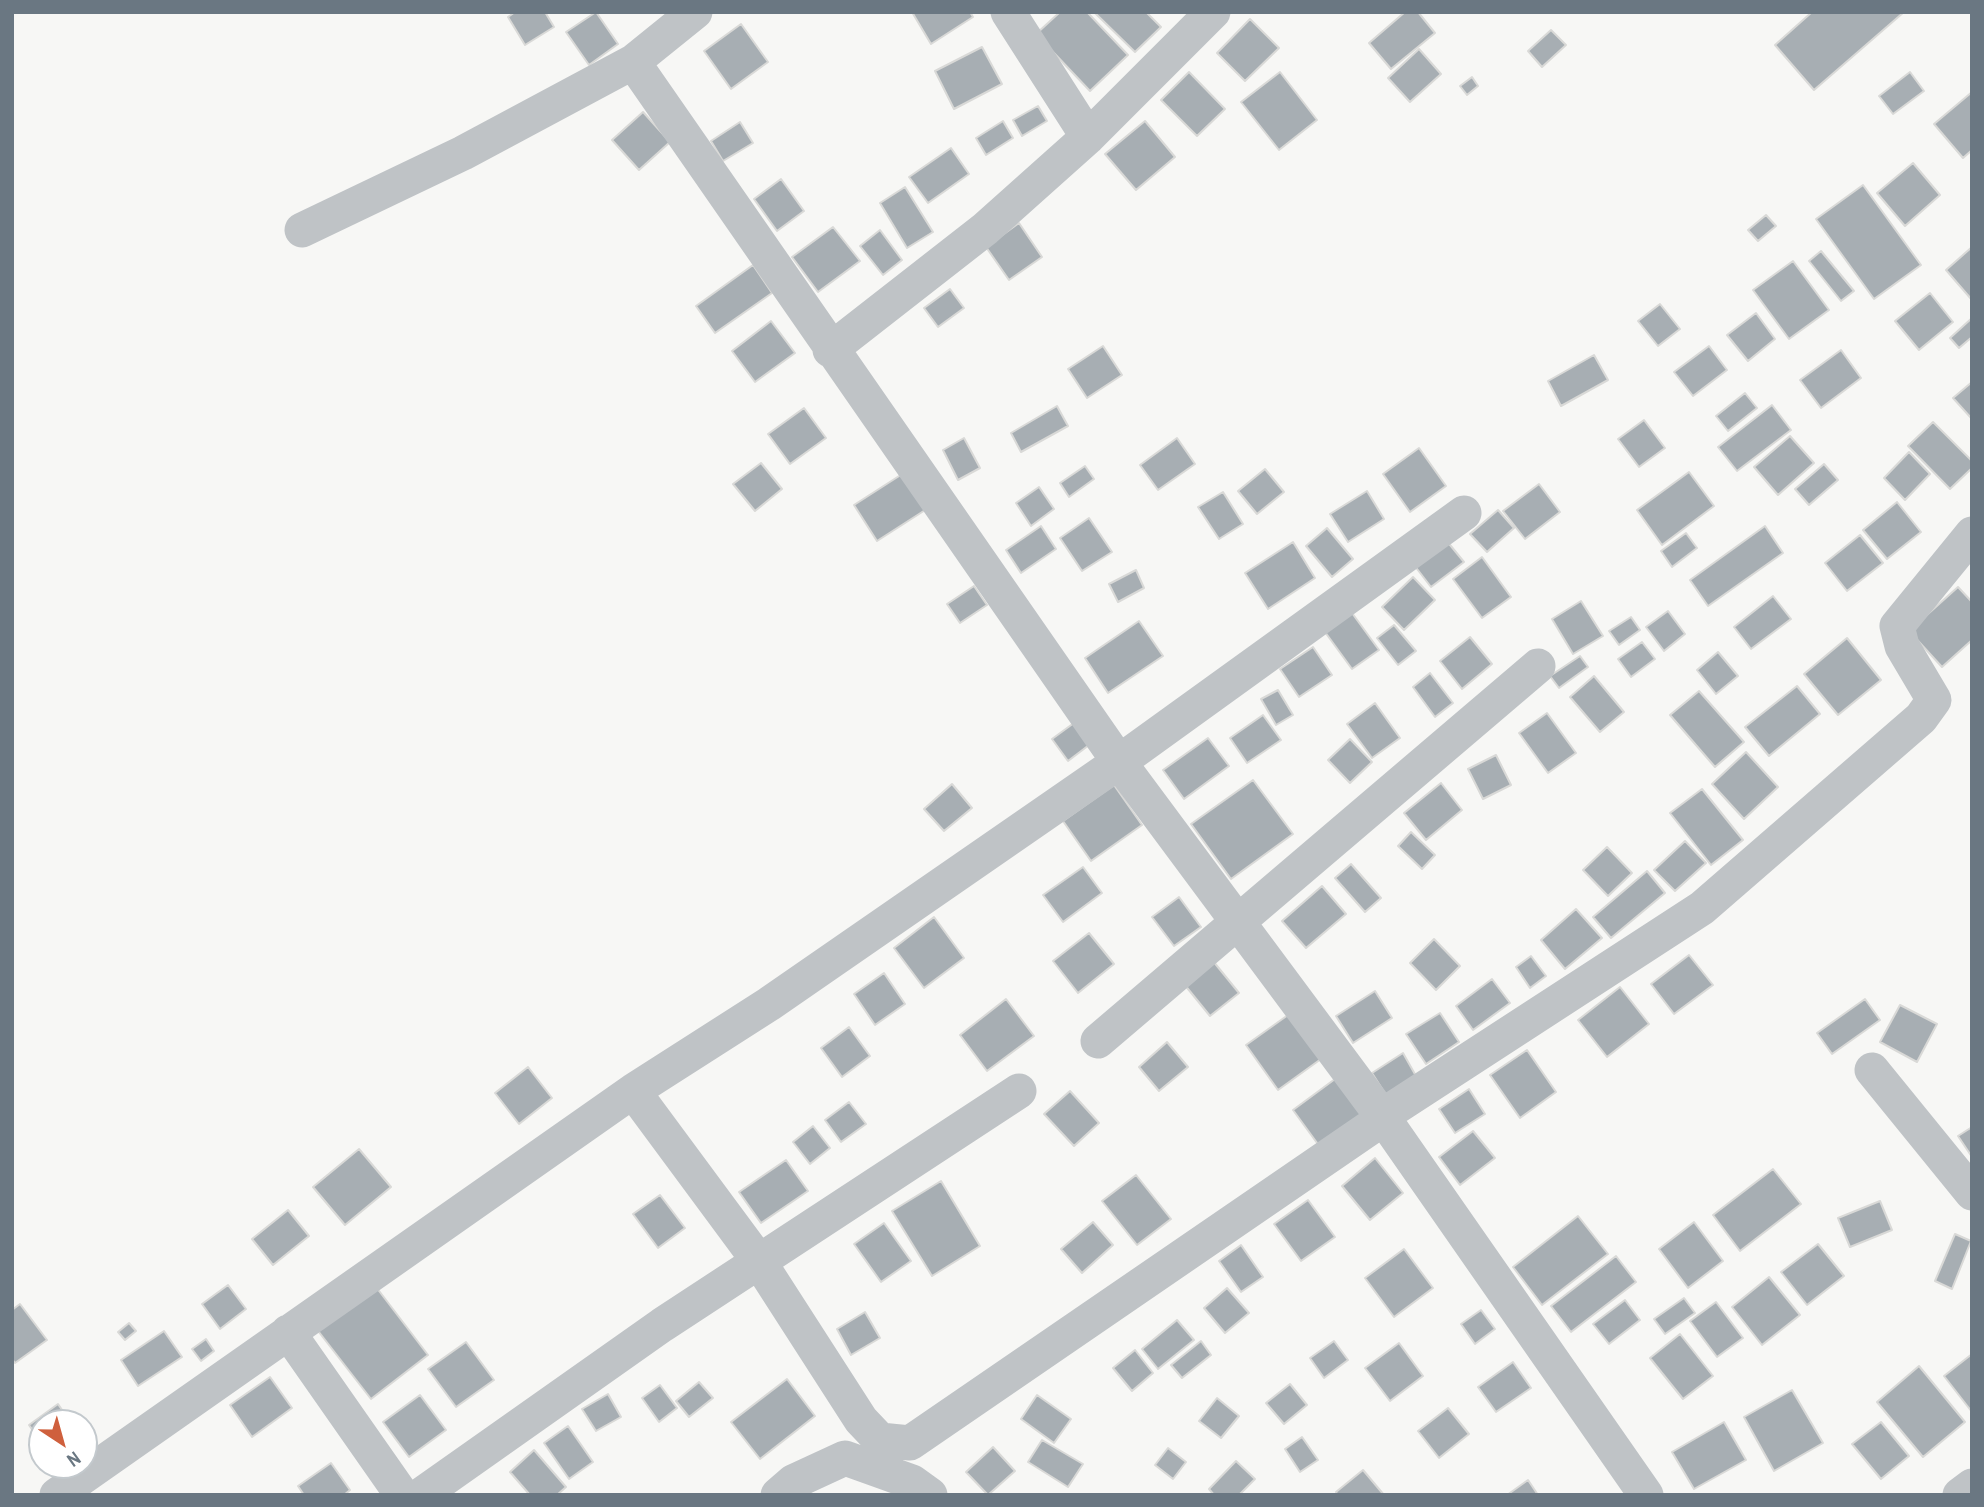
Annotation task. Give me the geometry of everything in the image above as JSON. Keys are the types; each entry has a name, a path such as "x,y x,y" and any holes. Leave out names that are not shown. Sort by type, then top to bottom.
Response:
{"street":[{"path":"302,230 463,153 633,62 695,12"},
{"path":"1008,12 1088,137"},
{"path":"830,350 985,229 1088,137 1213,12"},
{"path":"633,62 830,350 1119,762 1382,1116 1646,1495"},
{"path":"57,1495 633,1091 769,1004 1119,762 1464,513"},
{"path":"633,1091 758,1259 861,1420 880,1440 910,1443 1371,1127 1382,1116 1702,908 1922,718 1934,700 1902,646 1897,626 1972,534"},
{"path":"1098,1041 1538,666"},
{"path":"1872,1070 1972,1193"},
{"path":"421,1495 758,1259 1020,1091"},
{"path":"288,1332 402,1495"},
{"path":"778,1495 793,1482 845,1458 912,1482 930,1495"},
{"path":"1960,1495 1972,1486"}],"building":[{"path":"515,12 545,12 554,27 525,45 508,17"},
{"path":"596,12 618,44 589,65 566,32"},
{"path":"912,12 970,12 973,17 931,44"},
{"path":"1060,12 1087,12 1128,55 1090,91 1036,34"},
{"path":"1094,12 1146,12 1161,27 1135,52"},
{"path":"1405,12 1418,12 1435,33 1391,69 1369,43"},
{"path":"1812,12 1904,12 1814,90 1775,45"},
{"path":"1250,19 1279,48 1245,81 1217,53"},
{"path":"741,24 768,62 731,89 704,51"},
{"path":"1551,30 1566,45 1542,67 1528,51"},
{"path":"982,47 1002,84 954,109 935,71"},
{"path":"1419,49 1441,74 1410,102 1388,78"},
{"path":"1189,72 1225,109 1197,136 1161,100"},
{"path":"1280,72 1317,120 1279,150 1241,102"},
{"path":"1910,72 1924,91 1893,114 1879,96"},
{"path":"1472,77 1478,86 1467,95 1460,86"},
{"path":"1972,92 1972,150 1963,158 1934,124"},
{"path":"1038,106 1047,121 1022,136 1013,120"},
{"path":"643,112 670,142 639,170 612,140"},
{"path":"1003,121 1013,138 986,155 976,138"},
{"path":"1145,121 1175,157 1136,190 1105,154"},
{"path":"740,122 753,143 723,161 711,141"},
{"path":"951,148 969,174 928,203 909,177"},
{"path":"1913,163 1940,195 1905,226 1877,193"},
{"path":"781,179 804,211 777,231 754,199"},
{"path":"1863,185 1921,265 1874,299 1816,219"},
{"path":"905,187 933,232 907,248 880,203"},
{"path":"1766,215 1776,226 1758,241 1748,230"},
{"path":"1019,223 1042,257 1009,280 986,247"},
{"path":"833,227 860,261 818,292 792,257"},
{"path":"880,230 902,260 883,275 860,246"},
{"path":"1972,247 1972,300 1946,270"},
{"path":"1821,251 1854,291 1841,301 1809,261"},
{"path":"1793,261 1829,310 1789,339 1753,290"},
{"path":"753,265 772,293 715,333 696,306"},
{"path":"950,289 964,308 938,327 924,308"},
{"path":"1930,293 1953,322 1919,350 1895,321"},
{"path":"1660,304 1680,329 1658,346 1638,321"},
{"path":"1756,313 1775,339 1748,361 1727,335"},
{"path":"1972,318 1972,337 1959,348 1950,338"},
{"path":"771,321 795,353 755,382 732,351"},
{"path":"1103,346 1122,375 1087,398 1068,369"},
{"path":"1709,346 1727,370 1693,396 1674,372"},
{"path":"1841,350 1861,378 1821,408 1800,380"},
{"path":"1594,355 1608,380 1561,406 1548,381"},
{"path":"1972,382 1972,419 1953,398"},
{"path":"1745,393 1757,408 1728,431 1716,416"},
{"path":"1772,405 1791,430 1737,471 1718,447"},
{"path":"1057,406 1068,426 1021,452 1011,433"},
{"path":"804,408 826,438 790,464 768,434"},
{"path":"1644,420 1665,448 1639,467 1618,439"},
{"path":"1933,422 1972,461 1972,468 1950,489 1908,446"},
{"path":"1790,436 1814,463 1778,495 1754,467"},
{"path":"964,438 980,468 958,480 943,450"},
{"path":"1177,438 1195,464 1158,490 1140,465"},
{"path":"1419,448 1446,486 1410,512 1383,474"},
{"path":"1909,452 1930,474 1905,500 1884,478"},
{"path":"761,463 782,489 755,511 733,484"},
{"path":"1824,464 1838,480 1809,505 1795,489"},
{"path":"1085,466 1094,479 1069,497 1060,483"},
{"path":"910,469 933,505 877,541 854,505"},
{"path":"1265,469 1284,492 1257,514 1238,491"},
{"path":"1689,472 1714,506 1662,545 1637,510"},
{"path":"1539,484 1560,512 1525,539 1503,511"},
{"path":"1039,487 1054,509 1031,526 1016,503"},
{"path":"1367,491 1384,519 1348,542 1330,514"},
{"path":"1223,492 1243,524 1219,539 1198,507"},
{"path":"1897,502 1921,532 1887,559 1863,530"},
{"path":"1498,510 1514,528 1487,552 1470,534"},
{"path":"1089,518 1112,552 1082,571 1060,538"},
{"path":"1041,526 1056,549 1021,573 1006,550"},
{"path":"1765,526 1783,553 1708,606 1690,580"},
{"path":"1327,528 1353,559 1332,577 1306,546"},
{"path":"1686,533 1697,548 1672,567 1661,551"},
{"path":"1860,535 1883,563 1847,591 1825,563"},
{"path":"1446,540 1464,562 1431,587 1414,565"},
{"path":"1293,542 1315,578 1268,609 1245,573"},
{"path":"1482,557 1511,597 1482,618 1453,579"},
{"path":"1136,570 1144,588 1118,602 1109,584"},
{"path":"1413,577 1435,600 1404,630 1382,607"},
{"path":"974,586 987,605 960,623 947,604"},
{"path":"1958,587 1972,602 1972,640 1942,667 1909,631"},
{"path":"1773,596 1791,619 1751,649 1734,627"},
{"path":"1581,601 1603,636 1573,654 1552,619"},
{"path":"1668,611 1685,634 1664,651 1646,627"},
{"path":"1352,613 1379,650 1352,669 1325,632"},
{"path":"1631,617 1640,630 1619,645 1609,631"},
{"path":"1139,621 1163,656 1108,693 1085,658"},
{"path":"1394,625 1416,651 1398,665 1377,638"},
{"path":"1470,637 1492,664 1462,689 1440,661"},
{"path":"1847,638 1881,680 1838,715 1804,674"},
{"path":"1642,642 1655,659 1631,677 1618,659"},
{"path":"1313,647 1332,675 1299,697 1280,669"},
{"path":"1718,652 1738,676 1716,694 1697,670"},
{"path":"1580,656 1588,667 1559,688 1550,676"},
{"path":"1430,673 1453,703 1435,717 1413,687"},
{"path":"1594,676 1624,712 1600,732 1570,697"},
{"path":"1797,686 1820,714 1769,756 1745,727"},
{"path":"1278,690 1293,715 1276,725 1261,699"},
{"path":"1699,691 1744,742 1715,767 1670,715"},
{"path":"1375,703 1400,738 1372,758 1347,724"},
{"path":"1547,713 1576,753 1548,773 1519,733"},
{"path":"1263,715 1281,740 1247,763 1230,738"},
{"path":"1078,720 1093,742 1068,761 1052,739"},
{"path":"1208,738 1229,766 1184,799 1163,770"},
{"path":"1350,739 1372,762 1350,783 1328,760"},
{"path":"1746,752 1778,787 1744,819 1712,784"},
{"path":"1496,755 1511,785 1483,799 1468,769"},
{"path":"1253,780 1293,834 1231,879 1191,824"},
{"path":"1441,783 1462,810 1426,840 1404,813"},
{"path":"952,784 972,808 944,831 924,809"},
{"path":"1114,785 1142,825 1091,861 1063,821"},
{"path":"1702,789 1743,840 1711,865 1670,813"},
{"path":"1411,832 1435,855 1422,869 1398,846"},
{"path":"1685,841 1706,863 1675,891 1654,870"},
{"path":"1607,847 1632,873 1608,896 1583,870"},
{"path":"1351,864 1381,898 1365,912 1335,878"},
{"path":"1083,867 1102,893 1063,922 1043,895"},
{"path":"1647,871 1665,893 1611,938 1593,917"},
{"path":"1322,886 1346,914 1306,948 1282,921"},
{"path":"1179,897 1201,927 1174,946 1152,917"},
{"path":"1576,909 1602,938 1565,969 1541,940"},
{"path":"934,917 964,958 924,988 894,948"},
{"path":"1089,933 1114,964 1078,993 1053,961"},
{"path":"1434,939 1460,966 1436,990 1410,963"},
{"path":"1689,955 1713,985 1674,1014 1651,984"},
{"path":"1531,956 1546,976 1530,988 1516,967"},
{"path":"1213,961 1239,993 1210,1016 1184,984"},
{"path":"884,973 905,1004 875,1025 854,994"},
{"path":"1492,979 1510,1003 1473,1030 1456,1006"},
{"path":"1620,987 1649,1024 1607,1057 1578,1020"},
{"path":"1375,991 1392,1018 1353,1043 1336,1016"},
{"path":"1006,999 1034,1036 987,1071 960,1035"},
{"path":"1865,999 1880,1020 1832,1054 1817,1033"},
{"path":"1900,1005 1937,1024 1917,1062 1880,1042"},
{"path":"1440,1013 1459,1042 1426,1064 1406,1034"},
{"path":"1288,1015 1321,1059 1278,1090 1246,1045"},
{"path":"849,1027 870,1056 842,1077 821,1048"},
{"path":"1167,1042 1188,1067 1159,1091 1139,1067"},
{"path":"1527,1050 1556,1092 1520,1118 1490,1075"},
{"path":"1403,1053 1416,1076 1386,1095 1372,1073"},
{"path":"528,1067 552,1098 519,1124 495,1093"},
{"path":"1335,1079 1363,1115 1320,1147 1293,1110"},
{"path":"1469,1089 1485,1114 1455,1133 1439,1109"},
{"path":"1070,1091 1099,1123 1074,1146 1044,1114"},
{"path":"849,1102 866,1124 841,1142 825,1120"},
{"path":"813,1126 830,1148 810,1164 793,1142"},
{"path":"1972,1127 1972,1157 1958,1136"},
{"path":"1473,1131 1495,1158 1460,1185 1439,1157"},
{"path":"359,1149 391,1187 345,1225 313,1187"},
{"path":"1375,1158 1403,1193 1370,1220 1342,1186"},
{"path":"786,1160 808,1191 761,1223 739,1192"},
{"path":"1773,1169 1801,1204 1740,1251 1713,1215"},
{"path":"1136,1175 1171,1219 1137,1245 1102,1201"},
{"path":"941,1181 980,1246 932,1276 892,1211"},
{"path":"660,1195 685,1228 658,1248 633,1214"},
{"path":"1308,1200 1335,1237 1301,1261 1274,1224"},
{"path":"1880,1201 1892,1230 1850,1247 1838,1218"},
{"path":"288,1210 309,1236 273,1265 252,1239"},
{"path":"1578,1216 1608,1254 1542,1305 1513,1267"},
{"path":"1093,1222 1113,1245 1082,1273 1061,1249"},
{"path":"1694,1222 1723,1261 1688,1288 1659,1249"},
{"path":"884,1223 911,1261 881,1282 854,1244"},
{"path":"1955,1234 1971,1241 1952,1289 1935,1281"},
{"path":"1818,1244 1844,1276 1807,1305 1781,1272"},
{"path":"1241,1245 1263,1277 1241,1292 1219,1261"},
{"path":"1404,1249 1433,1288 1394,1317 1365,1278"},
{"path":"1616,1256 1636,1282 1571,1332 1551,1306"},
{"path":"1769,1277 1800,1315 1762,1345 1732,1307"},
{"path":"373,1283 428,1355 371,1399 315,1327"},
{"path":"228,1285 246,1309 220,1329 202,1304"},
{"path":"1227,1288 1249,1313 1225,1333 1204,1308"},
{"path":"1684,1298 1695,1313 1665,1334 1654,1319"},
{"path":"1625,1300 1640,1320 1609,1344 1593,1324"},
{"path":"1716,1302 1743,1338 1717,1357 1690,1321"},
{"path":"20,1304 47,1340 15,1363 12,1359 12,1310"},
{"path":"1481,1310 1495,1329 1475,1344 1461,1324"},
{"path":"865,1312 880,1338 851,1355 837,1329"},
{"path":"1177,1320 1194,1340 1158,1369 1142,1349"},
{"path":"129,1323 136,1331 125,1340 118,1332"},
{"path":"164,1331 182,1357 138,1386 121,1360"},
{"path":"1680,1334 1713,1376 1683,1399 1650,1358"},
{"path":"206,1339 214,1351 201,1361 192,1349"},
{"path":"1201,1341 1211,1355 1182,1378 1171,1365"},
{"path":"1334,1341 1348,1360 1324,1378 1310,1358"},
{"path":"466,1342 494,1380 456,1407 428,1369"},
{"path":"1399,1343 1423,1376 1390,1401 1365,1368"},
{"path":"1135,1350 1153,1373 1132,1391 1113,1368"},
{"path":"1972,1354 1972,1412 1944,1376"},
{"path":"1513,1362 1531,1388 1496,1412 1478,1387"},
{"path":"1919,1366 1965,1422 1923,1457 1877,1402"},
{"path":"270,1377 292,1408 252,1437 230,1405"},
{"path":"787,1379 815,1416 760,1459 731,1422"},
{"path":"699,1382 713,1398 689,1417 676,1401"},
{"path":"1290,1384 1307,1405 1284,1424 1266,1403"},
{"path":"660,1385 677,1408 659,1422 642,1398"},
{"path":"1792,1390 1823,1443 1774,1471 1744,1417"},
{"path":"608,1394 621,1417 596,1431 582,1409"},
{"path":"420,1395 446,1430 409,1457 383,1422"},
{"path":"1037,1395 1071,1419 1054,1443 1021,1419"},
{"path":"1217,1398 1239,1416 1221,1438 1199,1421"},
{"path":"1448,1408 1469,1434 1439,1458 1418,1431"},
{"path":"1724,1422 1746,1460 1694,1489 1672,1452"},
{"path":"1881,1422 1909,1456 1881,1479 1852,1444"},
{"path":"568,1426 593,1462 569,1479 544,1443"},
{"path":"1302,1437 1318,1460 1300,1472 1285,1449"},
{"path":"1042,1440 1083,1464 1068,1487 1028,1462"},
{"path":"993,1447 1015,1471 988,1495 966,1472"},
{"path":"1168,1448 1186,1462 1173,1479 1155,1465"},
{"path":"534,1450 566,1487 557,1495 530,1495 510,1472"},
{"path":"1236,1461 1255,1479 1239,1495 1214,1495 1209,1489"},
{"path":"331,1463 350,1490 344,1495 304,1495 298,1486"},
{"path":"1363,1470 1384,1495 1338,1495 1336,1492"},
{"path":"1528,1480 1538,1495 1507,1495"}]}
